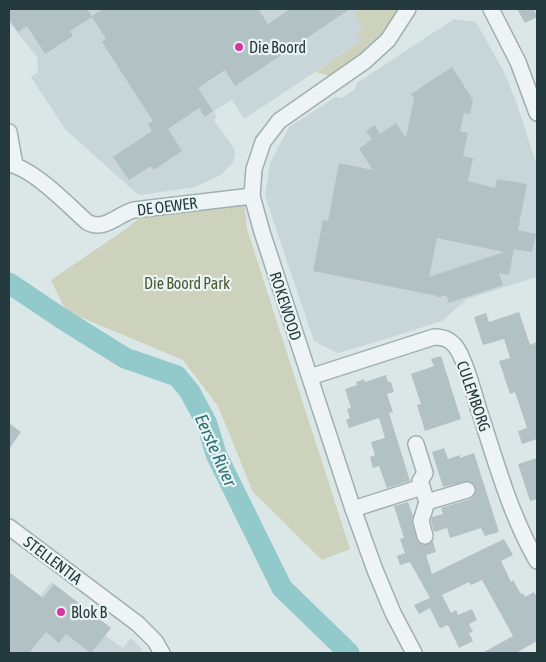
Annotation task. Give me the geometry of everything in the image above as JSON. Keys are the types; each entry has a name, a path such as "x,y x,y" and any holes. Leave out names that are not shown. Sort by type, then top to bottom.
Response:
{"street":[{"name":"ROKEWOOD","path":"408,9 388,40 365,61 279,121 263,142 254,169 252,196 264,240 353,509 383,592 414,653"},
{"path":"491,9 518,62 537,113"},
{"name":"DE OEWER","path":"9,132 12,165 29,173 55,193 87,222 98,226 104,225 121,214 134,210 252,196"},
{"name":"CULEMBORG","path":"310,377 434,337 446,338 452,342 462,360 515,518 537,561"},
{"path":"416,444 425,472 420,481 427,502 420,521 425,536"},
{"path":"353,509 422,487"},
{"path":"427,502 467,490"},
{"name":"STELLENTIA","path":"9,527 138,624 151,636 162,653"}],"shaded area":[{"path":"9,9 360,9 354,13 364,28 362,41 244,119 232,100 214,111 217,117 214,120 234,148 235,153 233,162 221,175 195,187 140,195 65,129 31,77 38,72 37,57 9,22"},
{"path":"454,19 476,22 504,72 517,104 537,166 537,277 467,299 442,321 337,353 314,341 265,196 270,163 289,127 336,97 342,98 355,89 357,83"},
{"name":"Blok B","path":"51,582 111,628 105,635 107,637 123,648 131,638 143,653 9,653 9,640"}],"green space":[{"path":"360,9 400,9 383,35 361,55 329,76 316,72 361,41 356,33 363,28 354,13"},
{"name":"Die Boord Park","path":"244,201 247,229 350,549 322,560 253,492 218,406 183,360 66,311 51,280 142,216"}],"building":[{"path":"9,9 87,9 92,16 103,9 258,9 268,24 290,9 350,9 235,86 225,70 198,88 213,111 205,117 199,108 168,129 182,151 154,170 151,166 129,180 113,157 152,131 148,124 153,121 102,42 106,39 92,17 70,31 73,36 45,54 27,26 18,32 9,19"},
{"path":"517,9 534,9 537,17 525,23"},
{"path":"452,67 473,100 470,114 464,113 460,131 468,133 463,156 473,158 468,181 495,188 497,179 527,184 518,230 536,234 532,252 514,249 509,275 499,273 503,285 449,303 446,295 437,298 437,296 313,271 323,220 328,221 339,163 373,170 359,149 372,139 366,131 375,125 380,134 396,123 406,138 414,98 411,94","holes":["437,238 504,252 429,277"]},
{"path":"519,312 530,345 537,342 537,439 522,444 518,431 527,428 515,392 510,394 499,361 510,358 504,339 483,345 474,317 486,313 489,322"},
{"path":"441,356 461,419 425,431 417,405 421,404 411,374 434,366 431,359"},
{"path":"386,375 388,382 391,382 394,392 387,394 393,412 389,413 410,481 387,488 379,466 373,468 370,457 375,455 371,442 385,438 379,418 349,428 346,420 350,418 347,409 351,408 345,389 357,385 356,382 364,379 365,382"},
{"path":"9,423 21,432 9,449"},
{"path":"444,448 448,459 460,455 460,458 474,453 499,532 485,536 481,528 450,538 447,528 434,532 431,521 432,517 443,514 441,508 470,499 476,492 474,484 469,481 443,487 432,452"},
{"path":"537,458 537,499 530,501 518,464"},
{"path":"408,502 418,542 427,545 433,541 436,552 426,555 432,574 504,539 513,555 501,561 511,582 513,580 521,594 523,593 525,597 534,592 537,597 537,641 516,653 482,653 513,636 482,580 471,585 469,582 442,595 451,613 456,610 458,615 472,609 477,620 469,624 473,632 469,633 473,641 459,648 448,625 439,627 430,608 419,614 414,605 430,598 410,562 400,565 397,556 405,553 400,539 404,538 394,506"},
{"name":"Blok B","path":"9,572 43,598 54,584 111,628 91,653 66,634 59,643 46,632 29,653 9,653"}],"waterway":[{"name":"Eerste River","path":"9,283 125,358 177,376 190,392 207,424 216,454 282,588 349,653"}],"place":[{"name":"Die Boord","path":"239,47"},
{"name":"Blok B","path":"61,612"}]}
